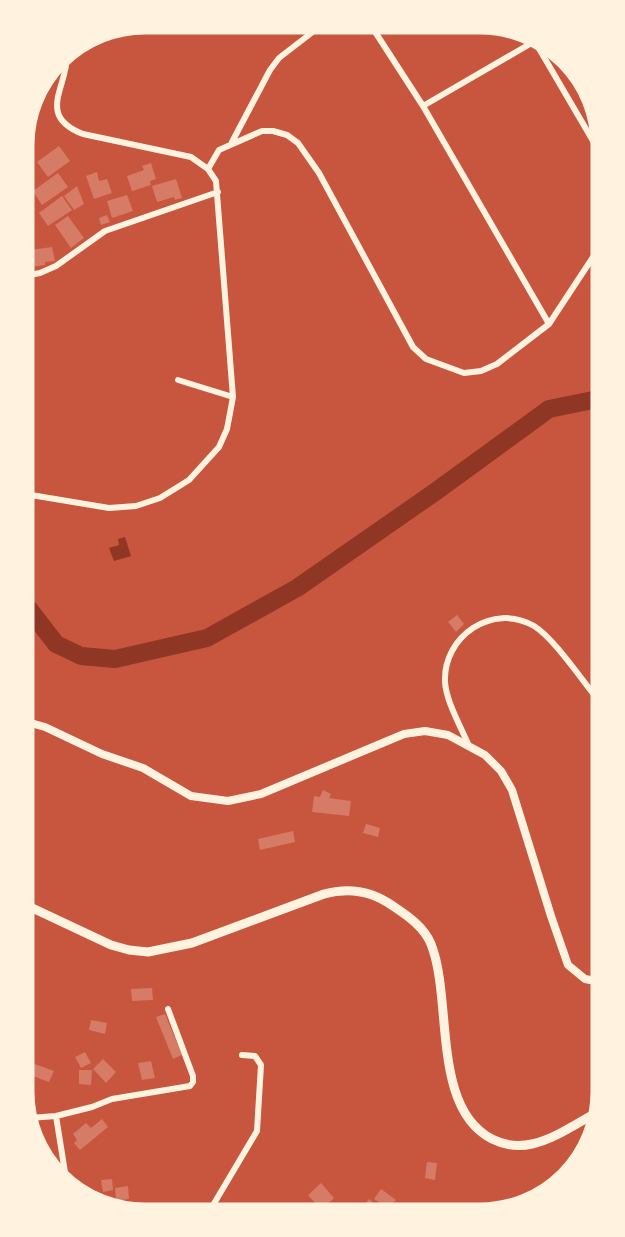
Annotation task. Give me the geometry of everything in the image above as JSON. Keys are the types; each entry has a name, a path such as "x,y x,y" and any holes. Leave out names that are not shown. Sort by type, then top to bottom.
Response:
{"main road":[{"path":"33,908 111,945 148,952 192,943 324,894 347,891 369,893 387,901 408,916 421,928 431,944 440,991 449,1069 463,1109 473,1125 497,1142 524,1145 541,1141 589,1116"}],"street":[{"path":"232,143 270,70 279,58 311,33"},
{"path":"376,33 423,106 549,324"},
{"path":"423,106 527,44"},
{"path":"541,51 592,139"},
{"path":"33,495 109,508 136,506 160,498 189,480 219,447 227,429 233,397 216,180 208,168 191,157 83,134 71,128 62,118 56,100 67,65"},
{"path":"208,168 219,150 262,131 287,135 297,143 319,173 413,347 426,359 464,373 480,371 497,364 549,324 592,259"},
{"path":"33,274 56,266 105,231 218,192"},
{"path":"178,380 233,397"},
{"path":"469,746 447,694 446,666 452,649 464,634 488,620 514,619 539,629 592,692"},
{"path":"33,724 102,754 142,768 192,796 215,801 239,800 261,794 394,738 415,732 425,731 448,735 493,763 512,790 568,965 585,979 592,980"},
{"path":"36,1117 56,1116 92,1107 112,1099 188,1088 194,1076 168,1009"},
{"path":"214,1204 256,1131 261,1065 255,1056 242,1054"},
{"path":"56,1116 65,1170"}],"shaded area":[{"path":"125,537 131,556 114,561 109,548 119,545 118,539"}],"building":[{"path":"59,146 70,161 48,177 37,162"},
{"path":"151,163 156,179 150,181 151,185 132,191 127,176 144,170 142,166"},
{"path":"97,172 99,181 107,179 112,193 94,199 86,176"},
{"path":"58,173 68,187 42,205 33,191"},
{"path":"176,179 182,198 175,200 174,197 157,202 152,186"},
{"path":"77,186 84,204 74,210 64,196"},
{"path":"127,195 133,211 112,218 107,201"},
{"path":"62,196 72,210 48,226 39,213"},
{"path":"107,215 110,222 101,225 99,218"},
{"path":"68,216 84,238 71,248 55,225"},
{"path":"52,247 55,261 33,267 33,250"},
{"path":"457,615 464,624 456,632 448,622"},
{"path":"323,790 331,794 329,798 351,801 349,816 312,812 314,796 320,797"},
{"path":"366,824 380,828 378,837 363,833"},
{"path":"293,831 295,842 260,850 258,839"},
{"path":"152,988 153,1000 132,1001 131,989"},
{"path":"165,1014 182,1055 173,1059 156,1017"},
{"path":"91,1020 107,1023 105,1034 89,1030"},
{"path":"85,1052 91,1063 81,1068 75,1057"},
{"path":"103,1059 116,1072 106,1083 93,1069"},
{"path":"151,1061 155,1078 142,1080 138,1063"},
{"path":"35,1064 54,1071 49,1082 33,1076"},
{"path":"79,1070 92,1070 91,1085 79,1084"},
{"path":"102,1119 108,1127 80,1150 74,1143 77,1140 73,1134 86,1123 91,1128"},
{"path":"427,1162 437,1163 435,1180 425,1178"},
{"path":"112,1179 113,1190 103,1192 101,1180"},
{"path":"321,1183 334,1198 328,1204 316,1204 308,1195"},
{"path":"128,1186 129,1199 116,1200 115,1188"},
{"path":"381,1189 396,1200 393,1204 379,1204 374,1199"},
{"path":"369,1199 375,1204 365,1204"}],"waterway":[{"path":"33,614 56,644 81,656 115,659 207,638 297,588 549,409 592,400"}]}
